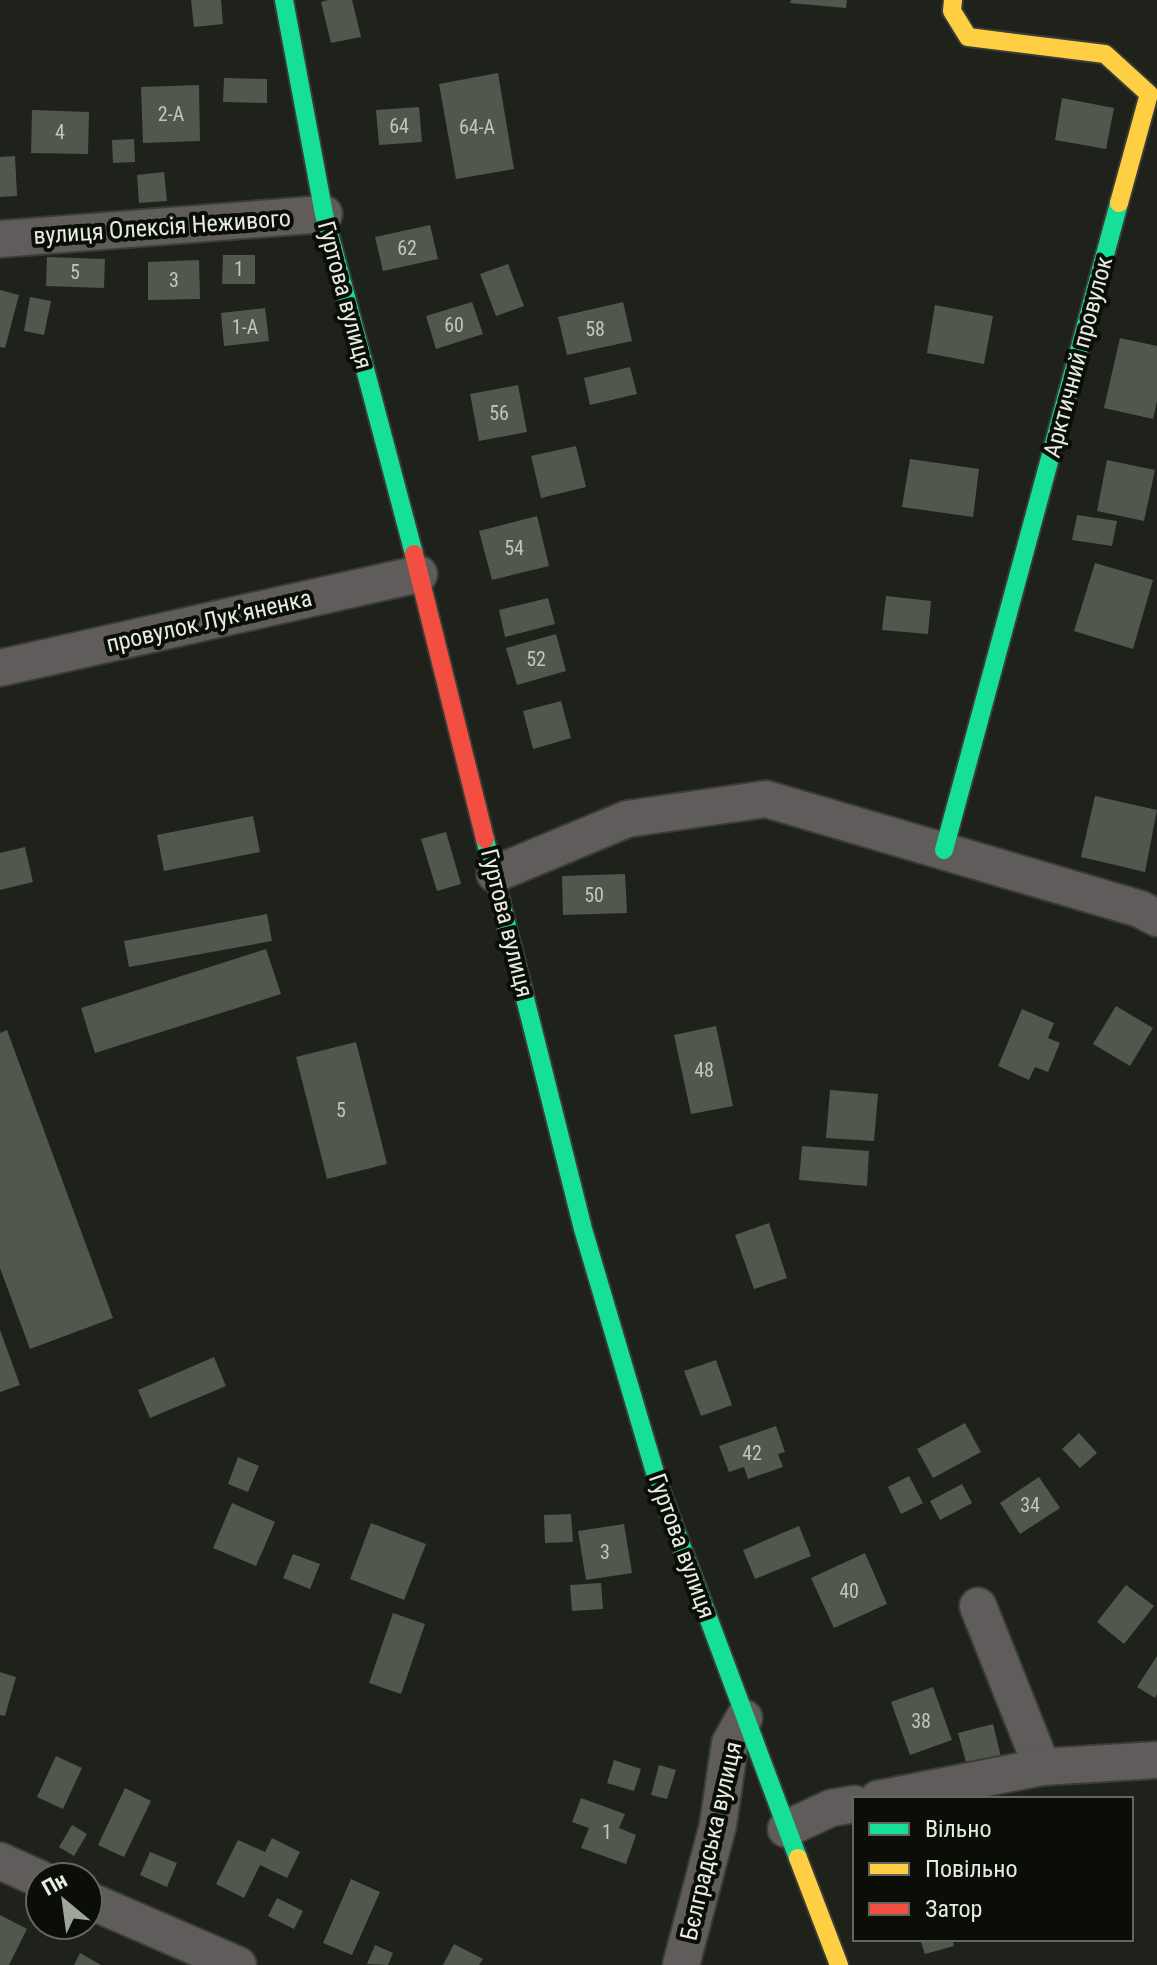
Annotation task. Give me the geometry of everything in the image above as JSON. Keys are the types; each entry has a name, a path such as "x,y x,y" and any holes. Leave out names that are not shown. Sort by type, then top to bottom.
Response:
{"street":[{"name":"Гуртова вулиця","path":"284,0 324,214 419,574 587,1244 659,1486 839,1965"},
{"name":"Арктичний провулок","path":"944,850 1149,94 1105,54 968,37 952,11 953,0"},
{"name":"вулиця Олексія Неживого","path":"0,239 324,214"},
{"name":"провулок Лукʼяненка","path":"0,668 419,574"},
{"path":"495,874 627,819 766,799 1140,909 1157,918"},
{"path":"978,1606 1042,1767"},
{"name":"Бєлградська вулиця","path":"681,1965 718,1825 730,1743 744,1718"},
{"path":"888,1797 1042,1767 1157,1760"},
{"path":"786,1829 831,1808 853,1804"},
{"path":"0,1861 24,1872"},
{"path":"104,1907 238,1965"}],"building":[{"path":"191,0 221,0 223,24 194,27"},
{"path":"352,0 361,37 331,43 321,2"},
{"path":"791,0 847,0 846,8 790,3"},
{"path":"498,73 514,169 456,179 439,84"},
{"path":"224,78 267,79 267,103 223,102"},
{"path":"199,85 200,141 143,143 141,87"},
{"path":"1062,98 1114,108 1106,149 1055,140"},
{"path":"419,107 422,142 379,145 376,110"},
{"path":"32,110 89,112 88,154 31,153"},
{"path":"134,139 135,162 113,163 112,140"},
{"path":"15,156 17,196 0,197 0,157"},
{"path":"164,172 167,201 139,203 137,175"},
{"path":"430,225 438,259 383,271 375,237"},
{"path":"223,255 255,255 255,284 222,284"},
{"path":"47,257 105,259 104,288 46,286"},
{"path":"199,260 200,299 148,300 148,262"},
{"path":"508,264 524,306 496,316 480,274"},
{"path":"0,290 19,295 5,348 0,347"},
{"path":"30,297 51,301 44,335 24,331"},
{"path":"472,302 483,334 436,349 426,316"},
{"path":"623,302 632,341 567,355 558,317"},
{"path":"935,305 993,316 984,364 927,353"},
{"path":"265,308 269,341 224,346 221,313"},
{"path":"1120,338 1157,346 1157,401 1153,419 1104,408"},
{"path":"630,367 637,394 590,405 584,378"},
{"path":"518,385 527,432 479,441 470,394"},
{"path":"576,446 586,487 541,498 531,456"},
{"path":"910,459 979,469 973,517 902,507"},
{"path":"1107,460 1155,470 1144,521 1097,511"},
{"path":"1077,515 1117,521 1112,546 1072,540"},
{"path":"537,516 549,566 492,580 479,531"},
{"path":"1095,563 1153,580 1133,649 1074,631"},
{"path":"886,596 931,601 928,634 882,630"},
{"path":"548,598 555,624 505,637 499,610"},
{"path":"556,634 566,671 517,685 506,648"},
{"path":"561,701 571,738 533,749 523,711"},
{"path":"1095,796 1157,810 1145,872 1081,857"},
{"path":"253,816 260,852 164,871 157,835"},
{"path":"446,832 461,884 437,891 421,839"},
{"path":"25,847 33,882 0,890 0,853"},
{"path":"625,874 627,913 563,915 562,876"},
{"path":"267,914 272,941 129,967 124,941"},
{"path":"266,949 281,994 95,1053 81,1008"},
{"path":"1116,1006 1153,1028 1130,1066 1093,1044"},
{"path":"1022,1009 1054,1023 1048,1038 1060,1043 1048,1072 1035,1067 1029,1080 998,1066"},
{"path":"716,1026 733,1106 691,1114 674,1035"},
{"path":"7,1030 113,1318 30,1349 0,1268 0,1033"},
{"path":"356,1042 387,1164 327,1179 296,1057"},
{"path":"830,1090 878,1094 874,1141 826,1138"},
{"path":"802,1146 869,1151 867,1186 799,1180"},
{"path":"769,1223 787,1278 754,1289 735,1235"},
{"path":"0,1330 20,1385 0,1392"},
{"path":"214,1357 226,1386 150,1418 138,1390"},
{"path":"716,1360 732,1405 701,1416 684,1371"},
{"path":"965,1423 981,1452 933,1478 917,1449"},
{"path":"776,1426 785,1452 778,1454 783,1467 748,1479 744,1467 729,1472 719,1446"},
{"path":"1079,1433 1097,1453 1080,1468 1062,1449"},
{"path":"238,1457 259,1466 248,1492 228,1484"},
{"path":"909,1476 923,1503 901,1514 888,1487"},
{"path":"1039,1477 1060,1508 1020,1534 1000,1503"},
{"path":"962,1484 972,1503 940,1520 930,1501"},
{"path":"232,1503 275,1522 256,1566 213,1548"},
{"path":"571,1514 573,1542 545,1543 544,1515"},
{"path":"371,1523 426,1544 404,1600 350,1579"},
{"path":"624,1524 632,1573 586,1580 578,1531"},
{"path":"799,1526 811,1556 755,1579 743,1550"},
{"path":"865,1553 887,1604 834,1628 811,1578"},
{"path":"293,1554 320,1564 310,1589 283,1578"},
{"path":"601,1583 603,1609 572,1611 570,1585"},
{"path":"1126,1585 1154,1606 1124,1644 1097,1622"},
{"path":"393,1613 425,1624 401,1694 369,1683"},
{"path":"1157,1656 1157,1694 1155,1698 1137,1687"},
{"path":"0,1672 16,1677 5,1716 0,1715"},
{"path":"933,1687 952,1740 910,1755 891,1702"},
{"path":"993,1724 1001,1757 967,1766 958,1733"},
{"path":"56,1756 82,1768 63,1809 37,1797"},
{"path":"614,1760 641,1769 634,1791 607,1783"},
{"path":"659,1765 676,1770 667,1799 651,1795"},
{"path":"125,1788 151,1801 124,1857 98,1845"},
{"path":"581,1798 625,1814 619,1828 636,1835 626,1864 581,1848 589,1828 572,1822"},
{"path":"72,1825 87,1834 74,1856 59,1847"},
{"path":"272,1838 300,1852 287,1878 260,1865 244,1898 216,1884 238,1840 265,1852"},
{"path":"150,1852 177,1863 167,1887 140,1875"},
{"path":"351,1879 380,1892 352,1955 323,1943"},
{"path":"277,1898 303,1911 294,1929 268,1916"},
{"path":"0,1915 24,1927 24,1935 9,1965 0,1965"},
{"path":"921,1941 953,1941 954,1946 925,1954"},
{"path":"454,1944 483,1959 479,1965 443,1965"},
{"path":"375,1945 393,1953 388,1965 367,1964"},
{"path":"80,1953 101,1965 74,1965"}],"traffic: fast":[{"path":"284,0 324,214 414,554"},
{"path":"944,850 1119,203"},
{"path":"485,839 583,1229 659,1486 798,1858"}],"traffic: slow":[{"path":"953,0 952,11 968,37 1105,54 1149,94 1119,203"},
{"path":"798,1858 839,1965"}],"traffic: jam":[{"path":"414,554 485,839"}]}
